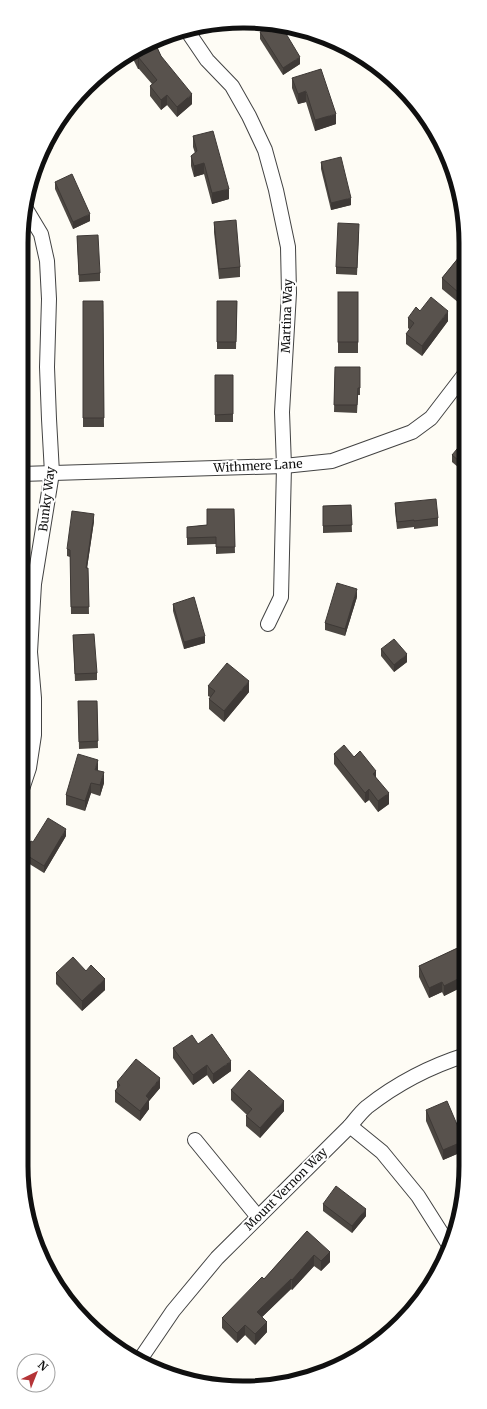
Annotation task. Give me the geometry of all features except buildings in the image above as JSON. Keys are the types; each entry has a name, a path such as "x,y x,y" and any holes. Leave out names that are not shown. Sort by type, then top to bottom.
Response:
{"street":[{"name":"Martina Way","path":"190,35 207,60 232,86 249,116 265,150 276,190 288,247 289,293 282,412 284,466 281,597 268,624"},
{"name":"Bunky Way","path":"28,771 34,735 34,698 30,652 34,584 52,474 48,419 47,367 49,299 47,261 41,234 30,215"},
{"name":"Withmere Lane","path":"28,474 284,466 332,461 412,432 431,418 459,382"},
{"name":"Mount Vernon Way","path":"142,1356 173,1311 217,1258 350,1126 366,1108 388,1092 415,1076 459,1058"},
{"path":"350,1126 382,1152 418,1196 446,1241"},
{"path":"195,1140 258,1217"}]}
